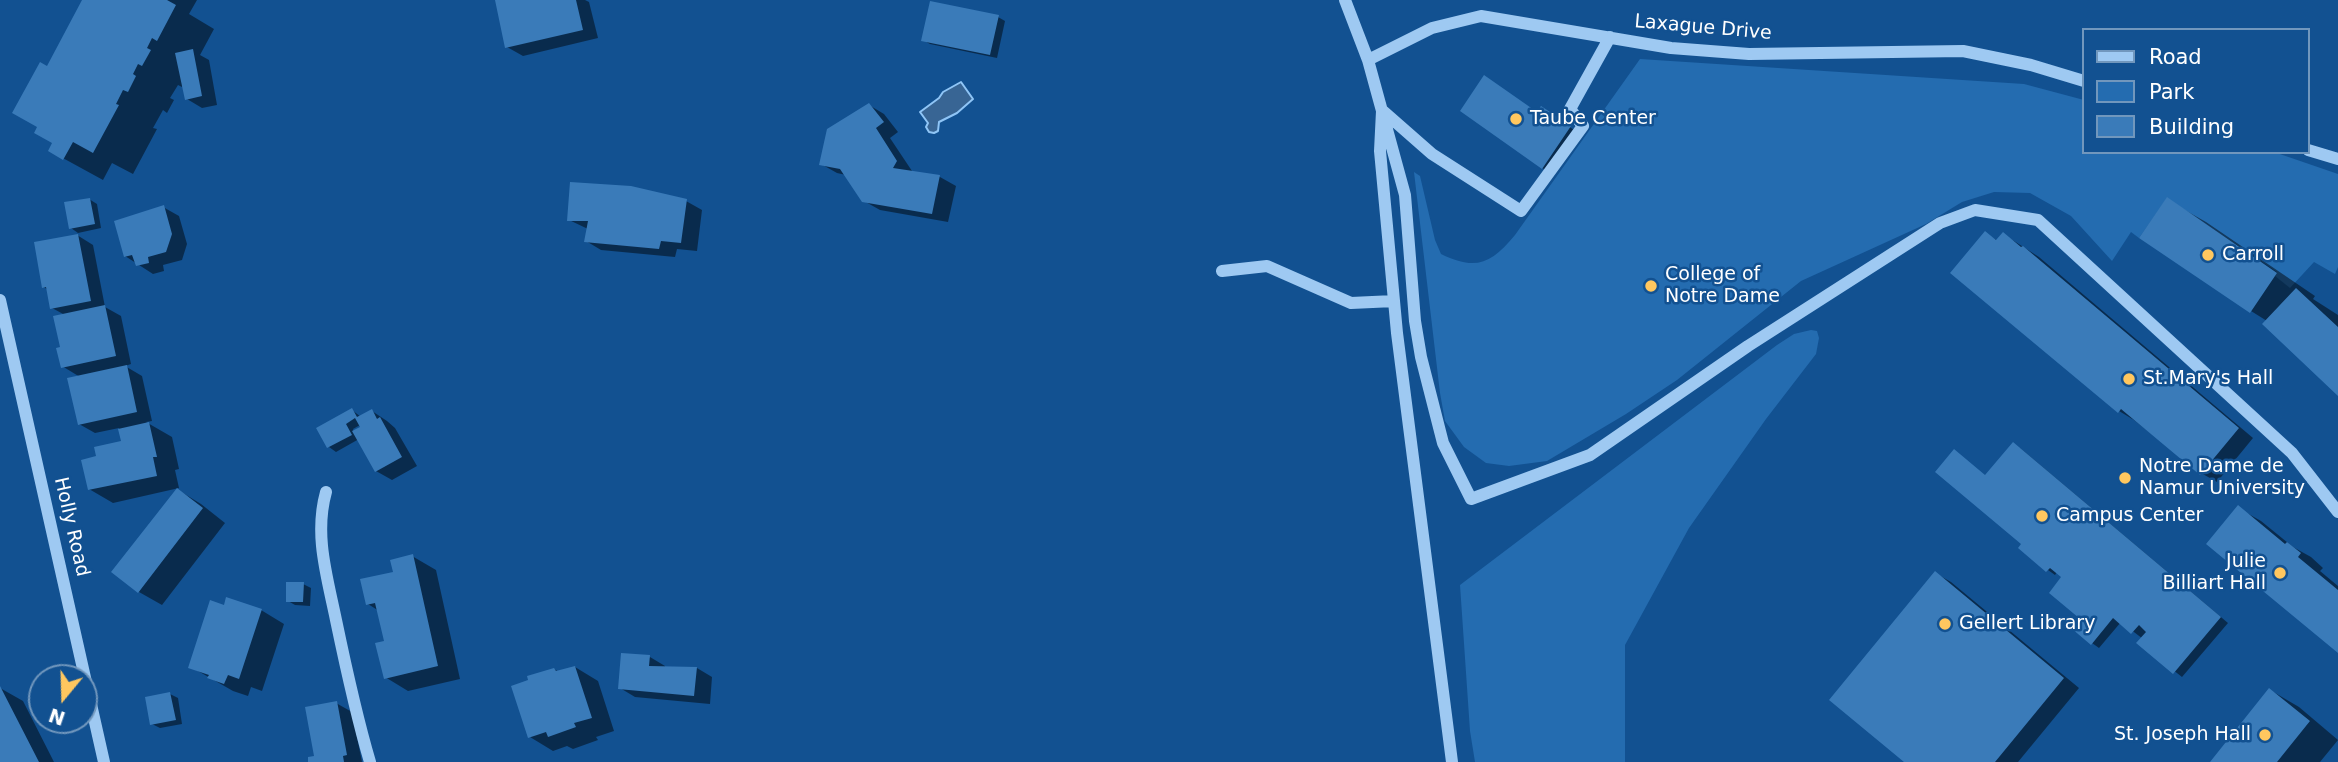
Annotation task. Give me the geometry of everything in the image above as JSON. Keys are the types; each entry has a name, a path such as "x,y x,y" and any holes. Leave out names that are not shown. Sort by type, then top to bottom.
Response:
{"street":[{"path":"1345,0 1368,60 1405,195 1415,321 1421,358 1443,443 1471,499 1590,455 1748,346 1940,223 1975,210 2038,220 2292,453 2338,512"},
{"name":"Laxague Drive","path":"1368,60 1432,28 1482,16 1671,48 1749,54 1963,51 2031,65 2082,80"},
{"path":"1382,111 1432,154 1521,211 1583,127 1570,108 1610,37"},
{"path":"1382,111 1380,152 1397,333 1452,762"},
{"path":"2310,151 2338,159"},
{"path":"1222,271 1267,267 1351,303 1394,301"},
{"name":"Holly Road","path":"0,300 104,762"},
{"path":"326,492 321,510 321,554 351,696 370,762"}],"green space":[{"path":"1640,59 2024,84 2082,99 2082,154 2280,154 2338,174 2338,267 2335,274 2314,262 2290,288 2275,276 2277,272 2167,198 2139,238 2131,232 2112,261 2071,216 2030,193 1994,192 1962,202 1926,224 1801,281 1677,380 1547,461 1509,466 1486,463 1464,447 1445,421 1414,172 1420,176 1435,240 1441,254 1464,262 1482,262 1498,253 1515,235"},
{"path":"1817,331 1819,338 1816,354 1689,528 1625,645 1625,762 1475,762 1470,731 1460,585 1777,345 1794,334"}],"shaded area":[{"path":"961,82 973,99 957,113 939,122 938,131 929,132 926,127 928,123 920,112 943,92"}],"building":[{"path":"82,0 167,0 176,5 157,41 152,38 147,48 151,50 142,66 138,64 133,74 136,76 128,92 123,90 116,104 119,105 93,153 73,142 63,160 48,151 52,143 34,133 37,127 12,113 40,62 47,66"},
{"path":"495,0 576,0 583,30 505,48"},
{"path":"930,1 999,15 990,55 921,41"},
{"path":"193,49 202,96 185,100 175,53"},
{"name":"Taube Center","path":"1484,75 1537,112 1541,106 1571,126 1542,169 1460,111"},
{"path":"869,103 884,122 876,128 897,161 893,168 940,175 932,214 862,202 840,169 819,165 827,129"},
{"path":"570,182 631,186 687,199 681,243 661,241 659,249 584,242 588,221 567,221"},
{"name":"Carroll","path":"2167,197 2277,273 2250,313 2139,238"},
{"path":"90,198 95,224 69,229 64,202"},
{"path":"164,205 172,234 166,252 148,257 149,263 136,266 132,255 124,257 114,221"},
{"name":"St.Mary's Hall","path":"1985,231 1996,240 2003,232 2023,246 2239,428 2200,475 2121,409 2118,413 1950,273"},
{"path":"78,234 91,301 50,309 46,287 42,288 34,242"},
{"path":"2296,288 2338,327 2338,396 2262,324"},
{"path":"105,305 116,356 61,368 56,348 60,347 53,316"},
{"path":"127,365 137,412 78,425 67,378"},
{"path":"352,408 357,417 372,409 377,419 380,417 402,457 375,472 352,431 360,427 355,418 346,424 352,435 327,448 316,428"},
{"path":"149,422 157,457 153,457 157,476 88,490 81,460 96,456 94,447 121,441 118,429"},
{"path":"2013,442 2221,617 2173,674 2136,643 2146,632 2139,625 2131,634 2113,618 2091,645 2071,628 2079,618 2049,593 2061,577 2050,568 2046,572 2018,548 2021,544 1935,472 1954,449 1985,475"},
{"path":"177,488 203,508 138,593 111,572"},
{"name":"Julie Billiart Hall","path":"2238,505 2285,544 2287,542 2301,553 2298,557 2338,590 2338,653 2206,544"},
{"path":"413,554 438,666 384,679 375,643 384,641 375,603 366,605 360,579 393,572 390,560"},
{"name":"Gellert Library","path":"1935,571 2064,678 1995,762 1904,762 1829,700"},
{"path":"286,582 304,582 303,602 286,602"},
{"path":"226,597 262,609 239,679 228,675 224,684 207,678 209,675 188,668 210,600 224,605"},
{"path":"621,653 650,655 649,666 697,667 694,696 618,689"},
{"path":"575,666 592,718 574,723 576,727 548,737 546,732 528,738 511,686 528,680 527,676 554,668 556,671"},
{"path":"0,686 39,762 0,762"},
{"name":"St. Joseph Hall","path":"2269,688 2310,721 2277,762 2210,762"},
{"path":"170,692 176,720 150,725 145,697"},
{"path":"337,701 347,755 343,756 344,762 308,762 308,757 314,756 305,707"}],"place":[{"name":"Taube Center","path":"1516,119"},
{"name":"Carroll","path":"2208,255"},
{"name":"College of Notre Dame","path":"1651,286"},
{"name":"St.Mary's Hall","path":"2129,379"},
{"name":"Notre Dame de Namur University","path":"2125,478"},
{"name":"Campus Center","path":"2042,516"},
{"name":"Julie Billiart Hall","path":"2280,573"},
{"name":"Gellert Library","path":"1945,624"},
{"name":"St. Joseph Hall","path":"2265,735"}]}
